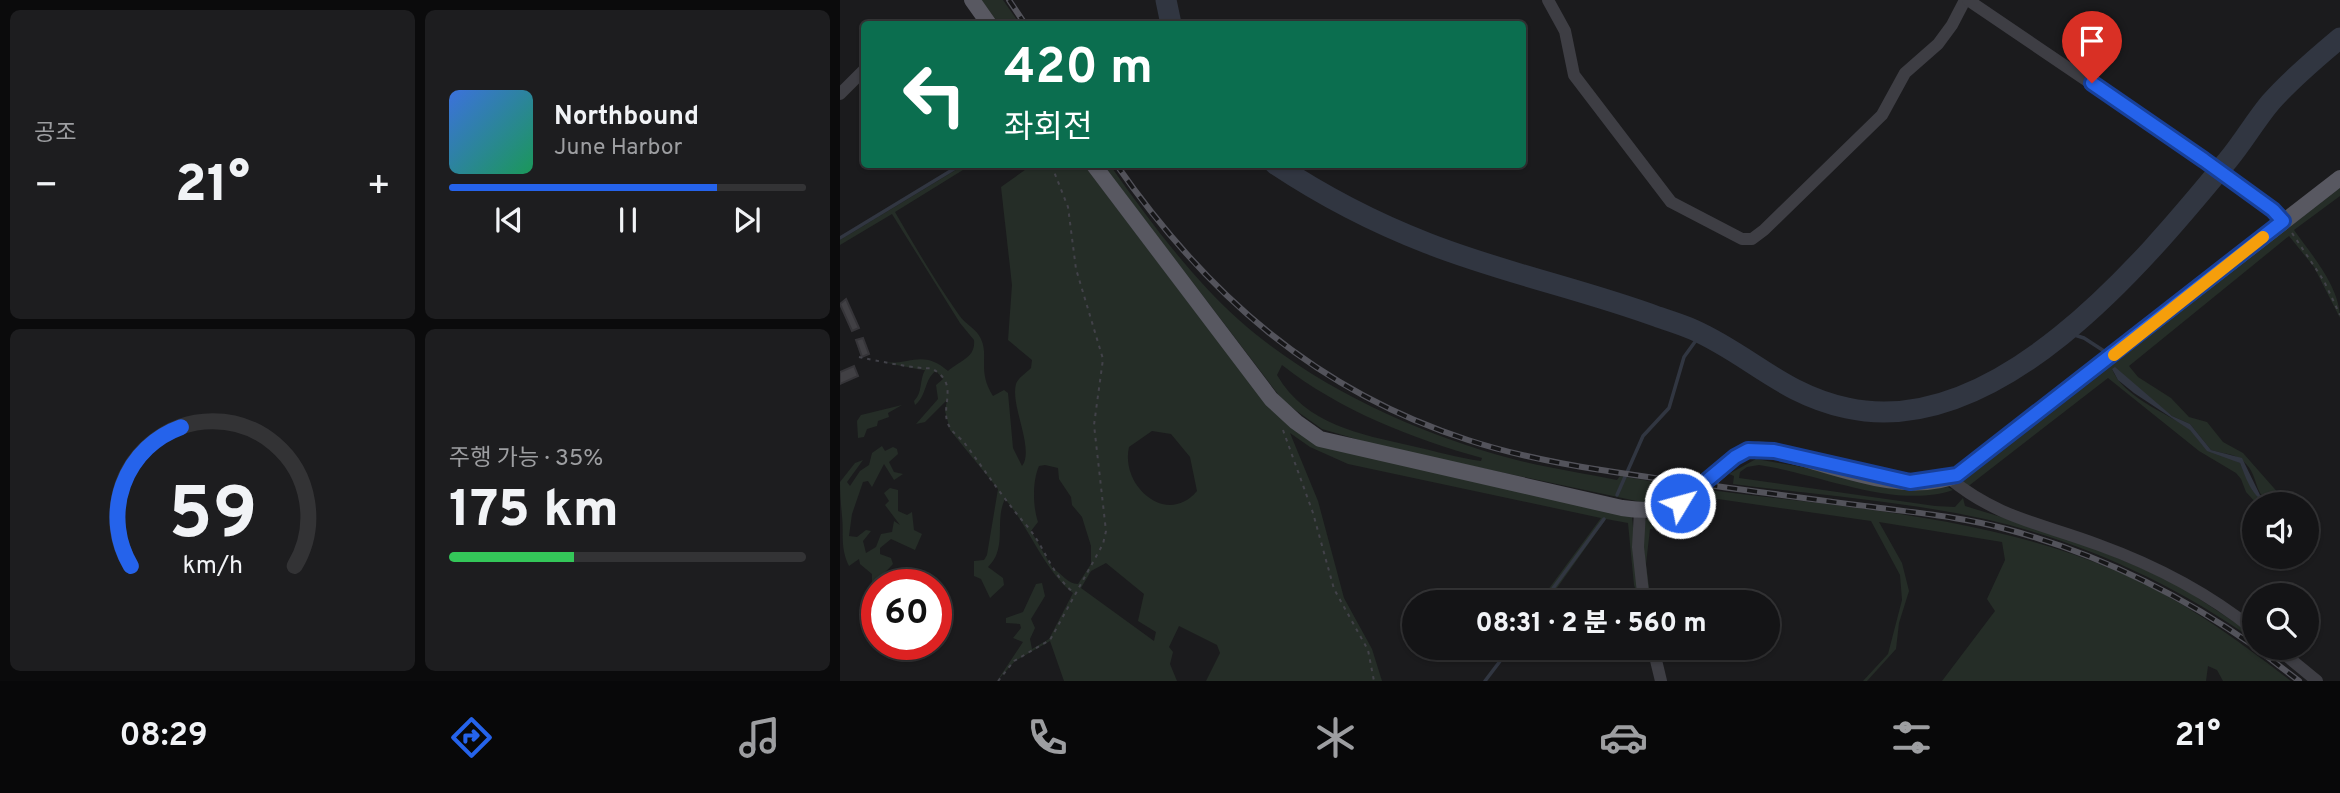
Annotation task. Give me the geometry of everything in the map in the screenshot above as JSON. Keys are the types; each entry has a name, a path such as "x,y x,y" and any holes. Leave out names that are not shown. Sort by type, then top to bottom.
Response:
{"main road":[{"path":"972,0 987,21"},
{"path":"1096,168 1271,399 1320,439 1640,511 1663,511 1680,503 1735,457 1748,450 1774,451 1910,482 1949,478 2020,428 2340,178"}],"street":[{"path":"1548,0 1565,31 1574,75 1671,202 1723,231 1752,239 1882,115 1905,73 1938,44 1966,0 1984,4 2235,182 2283,221"},
{"path":"840,94 861,73"},
{"path":"1949,478 1975,499 1997,510 2101,545 2161,571 2210,599 2242,622"},
{"path":"1640,511 1638,547 1643,590"},
{"path":"1656,660 1661,681"},
{"path":"2291,660 2316,681"}],"path":[{"path":"998,681 1014,661 1050,640 1103,544 1106,531 1094,425 1103,359 1076,269 1068,207 1053,168"},
{"path":"2283,221 2324,281 2340,315"},
{"path":"859,357 883,363 901,363 920,369 931,368 941,374 949,392 946,411 950,429 965,443 1028,527 1052,569 1074,593"},
{"path":"1283,430 1313,513 1334,589 1368,650 1374,681"}],"shaded area":[{"path":"981,0 1003,0 1018,21 997,21"},
{"path":"959,168 966,168 895,212 950,303 979,335 984,352 984,371 993,396 1004,390 1008,393 1013,448 1022,466 1026,449 1015,393 1017,382 1031,368 1032,360 1008,340 1012,285 1001,187 1028,168 1086,168 1195,311 1329,448 1632,516 1639,590 1636,590 1634,585 1628,523 1606,519 1556,590 1548,590 1601,518 1348,464 1310,447 1290,433 1318,501 1344,598 1372,649 1382,681 1206,681 1220,653 1217,645 1179,626 1169,647 1173,652 1170,664 1177,681 1064,681 1050,641 1015,661 997,681 1023,642 1013,638 1021,628 1020,624 1006,623 1006,618 1023,612 1036,584 1042,583 1045,596 1031,619 1035,628 1030,639 1032,649 1049,639 1073,593 1053,572 1005,499 998,551 988,567 1003,578 1004,585 990,598 981,579 974,576 974,561 984,560 987,555 998,489 950,430 945,411 947,400 925,422 916,424 938,399 936,385 943,379 936,371 929,378 922,397 915,405 925,370 876,360 929,360 948,371 970,355 974,340 960,323 892,214 840,245 840,240","holes":["1152,431 1171,434 1190,457 1197,491 1185,501 1172,505 1148,497 1139,488 1128,462 1129,447","1039,466 1058,468 1059,479 1071,497 1072,505 1082,517 1091,546 1091,564 1078,584 1053,569 1031,531 1038,522 1034,494","1106,563 1144,594 1138,621 1156,632 1154,641 1081,588 1091,571"]},
{"path":"1105,168 1112,168 1170,246 1221,303 1269,344 1334,387 1440,436 1513,459 1617,480 1620,476 1691,488 1656,503 1641,502 1383,447 1322,429 1284,402","holes":["1282,365 1328,396 1403,432 1482,458 1481,461 1373,437 1336,425 1303,406 1289,392 1277,375"]},
{"path":"2340,188 2340,196 2294,230 2330,283 2339,306 2340,318 2314,267 2289,236 2129,366 2138,377 2171,398 2189,417 2207,422 2223,442 2243,453 2277,492 2260,492 2249,468 2240,458 2211,450 2190,424 2172,416 2112,369 2117,379 2135,396 2188,428 2206,448 2240,463 2254,492 2246,492 2236,473 2199,451 2108,378 1966,488 1962,479"},
{"path":"2115,367 2172,416 2190,424 2211,450 2242,458 2259,492 2254,492 2248,483 2240,463 2207,451 2190,430 2134,393 2118,380 2112,369"},
{"path":"902,405 888,413 889,417 878,421 877,426 867,429 864,437 858,438 857,421 861,415"},
{"path":"882,446 885,451 893,447 897,449 898,454 889,462 894,472 903,474 894,480 884,464 872,487 868,481 863,482 852,514 849,536 857,537 866,530 871,531 863,541 866,553 876,547 881,534 892,532 894,521 900,525 885,505 889,501 884,493 890,488 898,490 898,511 907,515 912,512 914,530 922,534 915,550 891,539 880,548 880,554 891,558 893,564 888,569 866,569 859,559 849,566 844,553 840,482 855,463 863,460 847,482 850,486 860,471 869,465 872,453"},
{"path":"1756,459 1927,489 1948,487 1953,490 1931,495 1907,496 1856,488 1759,465 1747,467 1740,472 1739,478 1935,506 1955,507 1963,498 1965,506 2067,537 2172,581 2242,627 2242,632 2191,600 2125,566 2021,528 1923,507 1733,484 1734,476 1729,474"},
{"path":"1710,490 1865,509 1968,526 2068,552 2163,594 2242,645 2242,660 2263,660 2291,681 2223,681 2217,670 2208,666 2206,681 1942,681 1995,611 1987,599 2005,560 2002,542 1879,522 1902,563 1909,591 1899,623 1896,649 1867,681 1863,681 1888,654 1902,600 1900,575 1871,521 1718,499 1678,524 1650,529 1646,564 1649,590 1646,590 1643,527 1646,519 1681,512"}],"building":[{"path":"846,299 859,328 852,331 840,304"},
{"path":"863,338 869,354 862,357 856,340"},
{"path":"854,366 858,376 840,384 840,372"}],"waterway":[{"path":"1166,0 1170,21"},
{"path":"1281,168 1349,208 1427,243 1690,328 1785,384 1824,402 1847,408 1903,411 1958,398 2011,371 2062,335 2110,292 2154,247 2228,160 2278,94 2340,38"},
{"path":"840,238 955,168"},
{"path":"1617,495 1643,436 1669,408 1684,357 1697,339 1695,330"},
{"path":"2068,333 2084,338 2104,351"},
{"path":"1552,590 1604,519"},
{"path":"1485,681 1501,660"}],"railway":[{"path":"1009,0 1023,21"},
{"path":"1119,168 1188,255 1227,296 1269,332 1314,365 1362,394 1413,419 1493,448 1571,465 1940,516 2006,529 2072,550 2135,577 2196,609 2242,638"},
{"path":"2272,660 2299,681"}],"slow traffic":[{"path":"2114,355 2263,237"}],"route":[{"path":"1680,503 1705,485 1735,457 1748,450 1774,451 1910,482 1957,475 2283,221 2273,210 2204,160 2092,83"}]}
